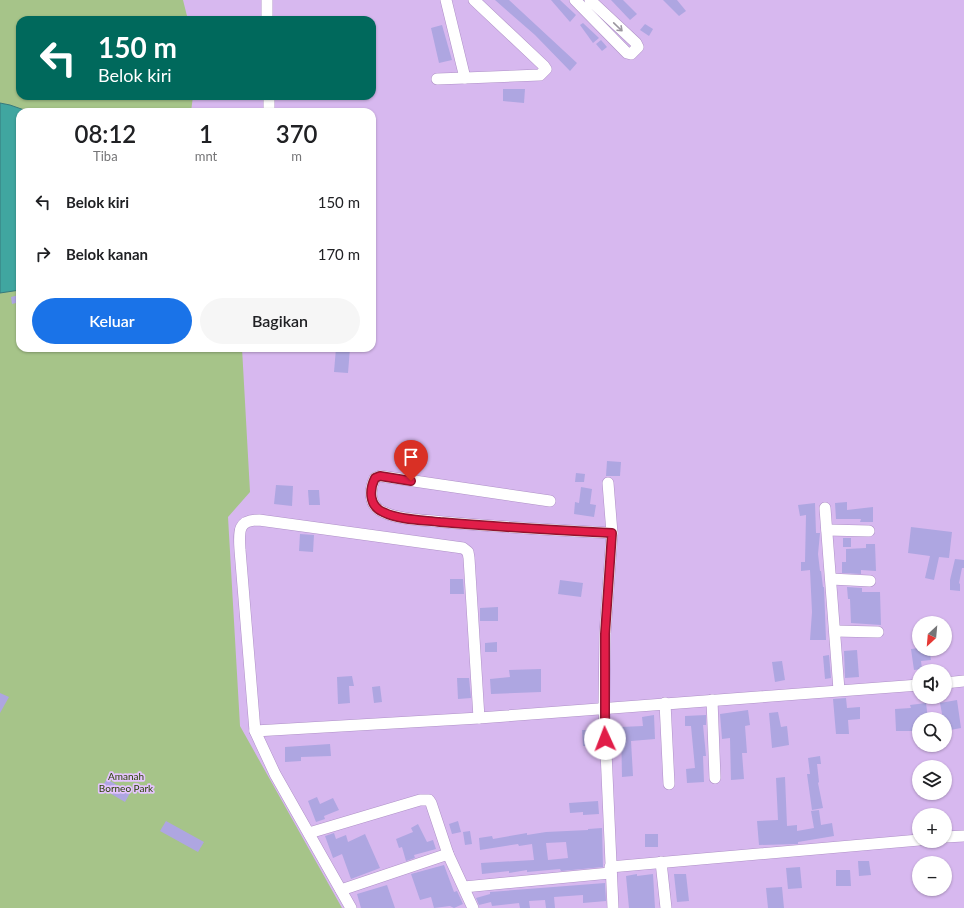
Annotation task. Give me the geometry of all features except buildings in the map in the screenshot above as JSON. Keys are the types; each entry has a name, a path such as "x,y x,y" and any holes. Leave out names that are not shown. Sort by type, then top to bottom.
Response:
{"street":[{"path":"267,0 267,16"},
{"path":"446,0 465,78"},
{"path":"437,79 540,75 546,69 474,0"},
{"path":"575,0 627,53 631,54 634,52 638,47 636,43 590,0"},
{"path":"550,501 380,476 375,478 371,491 371,499 382,512 398,516 467,524 612,533"},
{"path":"608,483 612,533 605,634 604,707 610,870 613,908"},
{"path":"825,508 839,690"},
{"path":"351,908 275,774 255,731 239,536 242,525 250,520 464,548 468,552 469,558 479,718"},
{"path":"827,530 869,531"},
{"path":"831,579 870,581"},
{"path":"835,631 878,632"},
{"path":"952,682 964,681"},
{"path":"255,731 479,718 604,707 912,685"},
{"path":"712,700 715,778"},
{"path":"665,703 669,784"},
{"path":"309,833 426,799 431,803 448,854 464,887 470,907"},
{"path":"952,837 964,836"},
{"path":"464,887 610,870 662,862 912,841"},
{"path":"341,890 448,854"},
{"path":"662,862 666,908"}],"green space":[{"name":"Amanah Borneo Park","path":"0,0 183,0 187,16 16,16 16,100 192,100 192,108 16,108 16,352 242,352 250,492 228,517 240,726 342,908 0,908"}],"shaded area":[{"path":"0,103 19,108 16,108 16,291 0,293"}],"route":[{"path":"411,481 380,476 375,478 372,483 371,499 382,512 398,516 467,524 612,533 605,634 605,739"}]}
